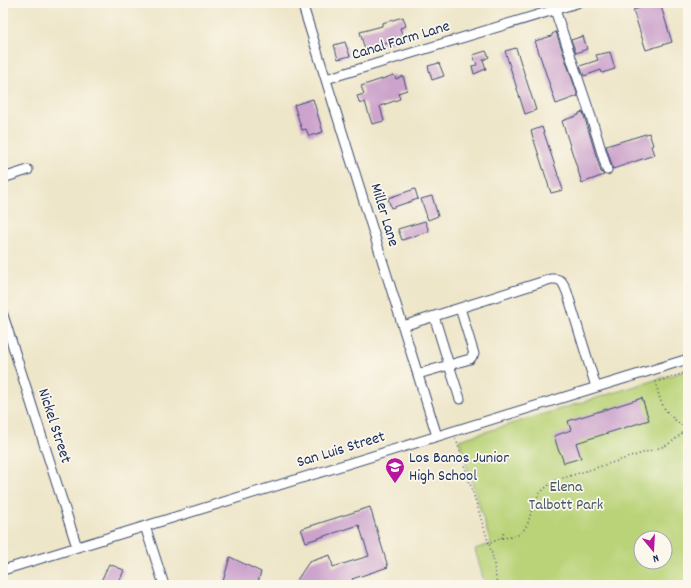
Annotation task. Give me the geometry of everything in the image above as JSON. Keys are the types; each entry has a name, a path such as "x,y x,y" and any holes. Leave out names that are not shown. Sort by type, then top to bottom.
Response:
{"street":[{"name":"Miller Lane","path":"302,3 437,436"},
{"name":"Canal Farm Lane","path":"326,79 577,3"},
{"path":"555,10 607,170"},
{"path":"3,178 28,170"},
{"path":"403,326 557,279 563,282 567,292 596,387"},
{"path":"418,374 470,359 474,354 460,308"},
{"name":"Nickel Street","path":"3,315 77,547"},
{"path":"434,316 460,399"},
{"name":"San Luis Street","path":"3,570 688,360"},
{"path":"145,526 164,585"}],"path":[{"path":"488,544 502,538 516,536 521,533 527,524 535,501 543,489 554,481 665,446 676,439 687,429 674,419 665,409 660,401 656,382 688,372"},
{"path":"454,431 493,558 497,585"},
{"path":"502,538 504,532"}],"green space":[{"name":"Elena Talbott Park","path":"688,370 688,585 485,585 475,549 491,544 459,440"}],"building":[{"path":"655,3 660,3 672,42 646,50 633,10"},
{"path":"403,17 406,26 400,28 403,37 394,40 394,42 365,50 360,32 382,26 382,23"},
{"path":"556,32 578,96 556,104 535,41 552,36 552,34"},
{"path":"583,36 587,49 576,53 571,40"},
{"path":"345,42 350,56 338,59 334,45"},
{"path":"516,48 536,110 525,114 505,51"},
{"path":"486,51 489,57 483,60 486,69 474,74 472,66 477,65 473,55"},
{"path":"610,52 615,69 602,73 601,70 584,76 580,66 598,60 596,55"},
{"path":"439,63 444,76 432,80 428,66"},
{"path":"394,75 396,79 403,76 407,90 398,93 400,99 380,106 384,121 372,124 365,102 360,104 357,96 364,94 361,86"},
{"path":"313,99 323,132 309,136 306,129 302,130 294,105"},
{"path":"583,112 601,172 604,175 582,183 562,121"},
{"path":"542,127 563,190 551,193 531,131"},
{"path":"649,133 653,145 651,146 654,155 613,169 606,146"},
{"path":"415,189 418,199 391,208 388,198"},
{"path":"432,196 438,216 428,220 421,199"},
{"path":"425,221 429,231 402,240 398,229"},
{"path":"642,398 649,420 576,443 581,458 564,463 554,436 571,430 568,421"},
{"path":"370,507 388,567 352,579 354,585 295,585 309,562 330,555 333,567 369,556 359,525 306,542 301,529"},
{"path":"230,557 261,572 257,585 222,585"},
{"path":"109,564 124,570 118,585 99,585"}],"place":[{"name":"Los Banos Junior High School","path":"395,484"}]}
